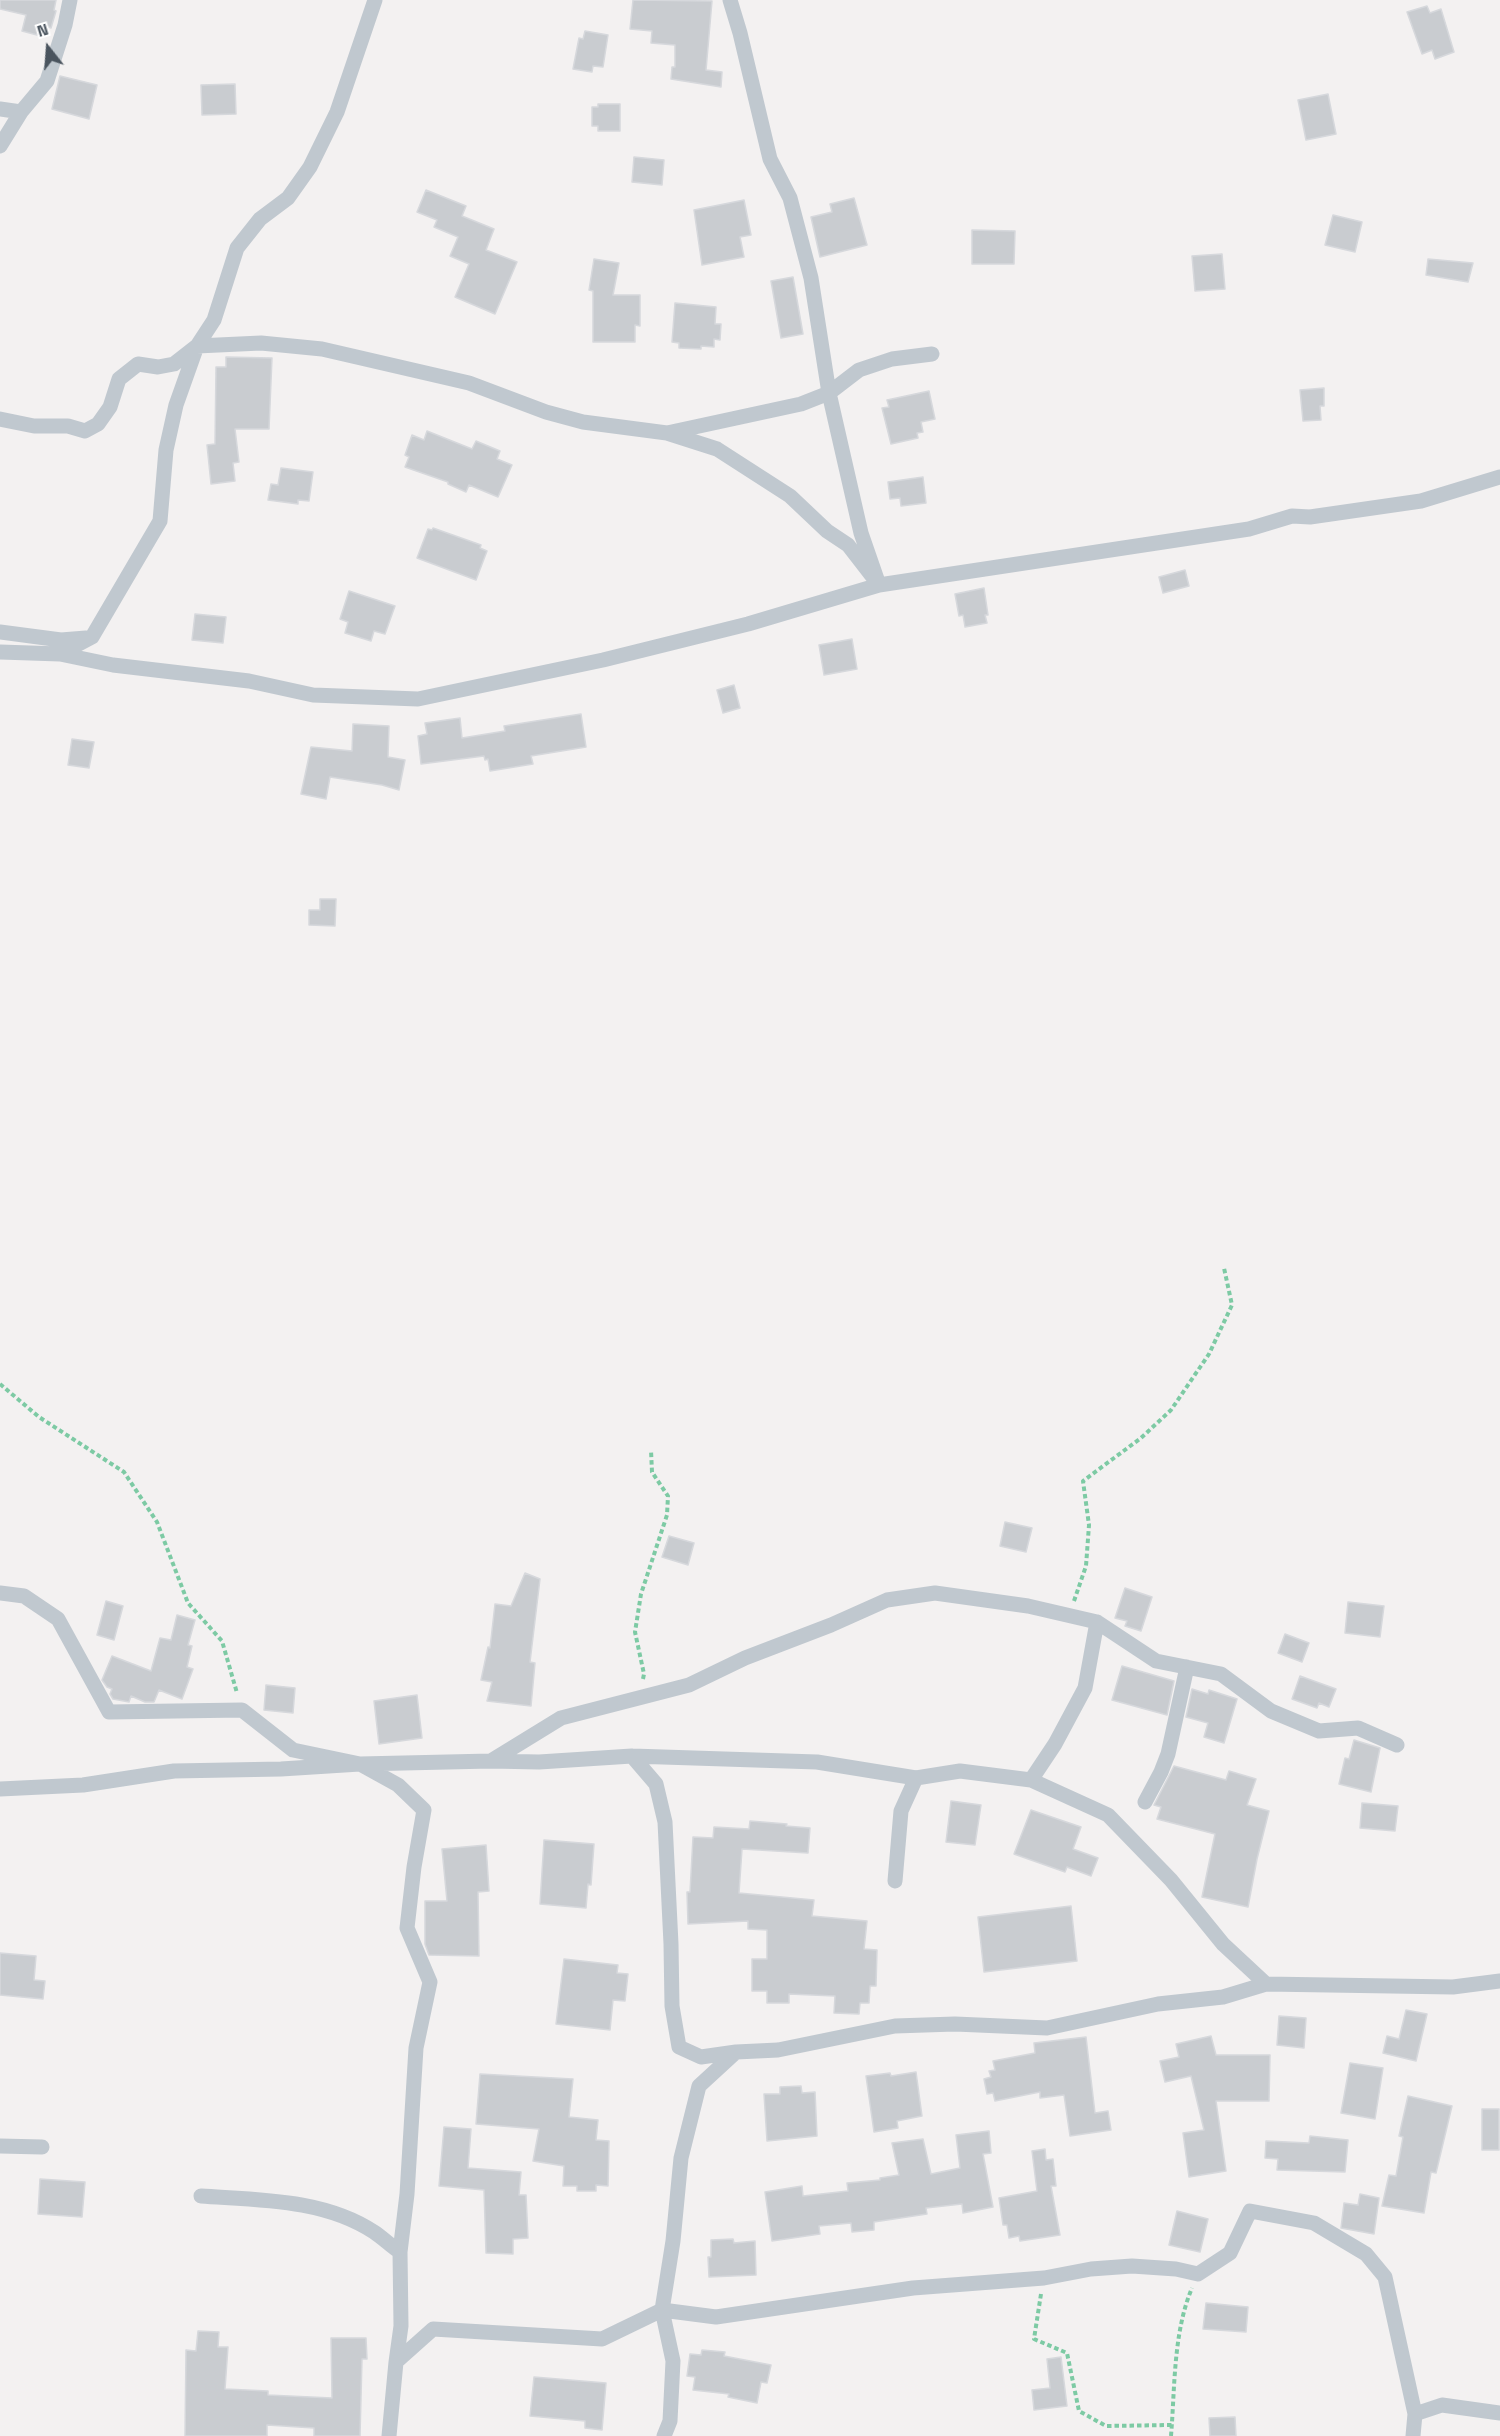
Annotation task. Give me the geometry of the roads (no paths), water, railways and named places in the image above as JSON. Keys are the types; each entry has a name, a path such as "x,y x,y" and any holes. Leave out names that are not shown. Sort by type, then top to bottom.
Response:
{"street":[{"path":"0,146 21,112 47,81 65,25 70,0"},
{"path":"60,654 92,637 160,521 166,450 173,416 197,346 214,320 237,248 260,219 288,198 310,166 337,112 375,0"},
{"path":"730,0 770,159 790,198 805,255 829,393 861,533 879,585"},
{"path":"0,109 21,112"},
{"path":"0,419 34,426 68,426 85,431 98,424 110,407 119,379 138,364 158,367 174,364 197,346 261,343 322,349 469,383 546,412 583,422 667,433 717,449 790,496 827,531 848,545 879,585"},
{"path":"667,433 801,404 829,393 859,370 892,359 932,354"},
{"path":"0,652 60,654 113,665 249,681 313,695 417,699 603,660 748,624 879,585 1249,529 1292,516 1310,517 1421,501 1500,477"},
{"path":"0,632 61,640 92,637"},
{"path":"0,1593 24,1596 58,1620 109,1712 242,1710 292,1750 360,1764 398,1785 424,1810 407,1928 430,1982 416,2048 407,2194 400,2252 401,2326 388,2436"},
{"path":"491,1761 561,1718 689,1685 745,1658 831,1625 886,1600 935,1593 1028,1606 1097,1622 1156,1661 1221,1674 1271,1711 1319,1731 1358,1728 1397,1744"},
{"path":"1031,1780 1055,1744 1085,1688 1097,1622"},
{"path":"1145,1802 1168,1754 1186,1667"},
{"path":"0,1789 83,1785 174,1771 281,1769 360,1764 539,1762 632,1756 817,1762 916,1778 960,1771 1031,1780 1108,1815 1171,1880 1223,1944 1266,1984"},
{"path":"632,1756 656,1784 665,1822 672,2006 680,2047 701,2057 736,2052 778,2050 895,2026 955,2024 1047,2028 1158,2004 1223,1997 1266,1984 1453,1987 1500,1981"},
{"path":"895,1881 902,1811 916,1778"},
{"path":"664,2436 670,2421 673,2361 662,2310 673,2241 681,2158 699,2086 736,2052"},
{"path":"0,2146 42,2147"},
{"path":"201,2196 288,2202 332,2212 374,2232 400,2252"},
{"path":"396,2362 433,2329 602,2339 662,2310 716,2317 913,2288 1044,2278 1091,2269 1132,2266 1176,2269 1198,2274 1230,2253 1251,2211 1314,2223 1366,2254 1385,2277 1415,2414 1413,2436"},
{"path":"1415,2414 1442,2405 1500,2413"}]}
